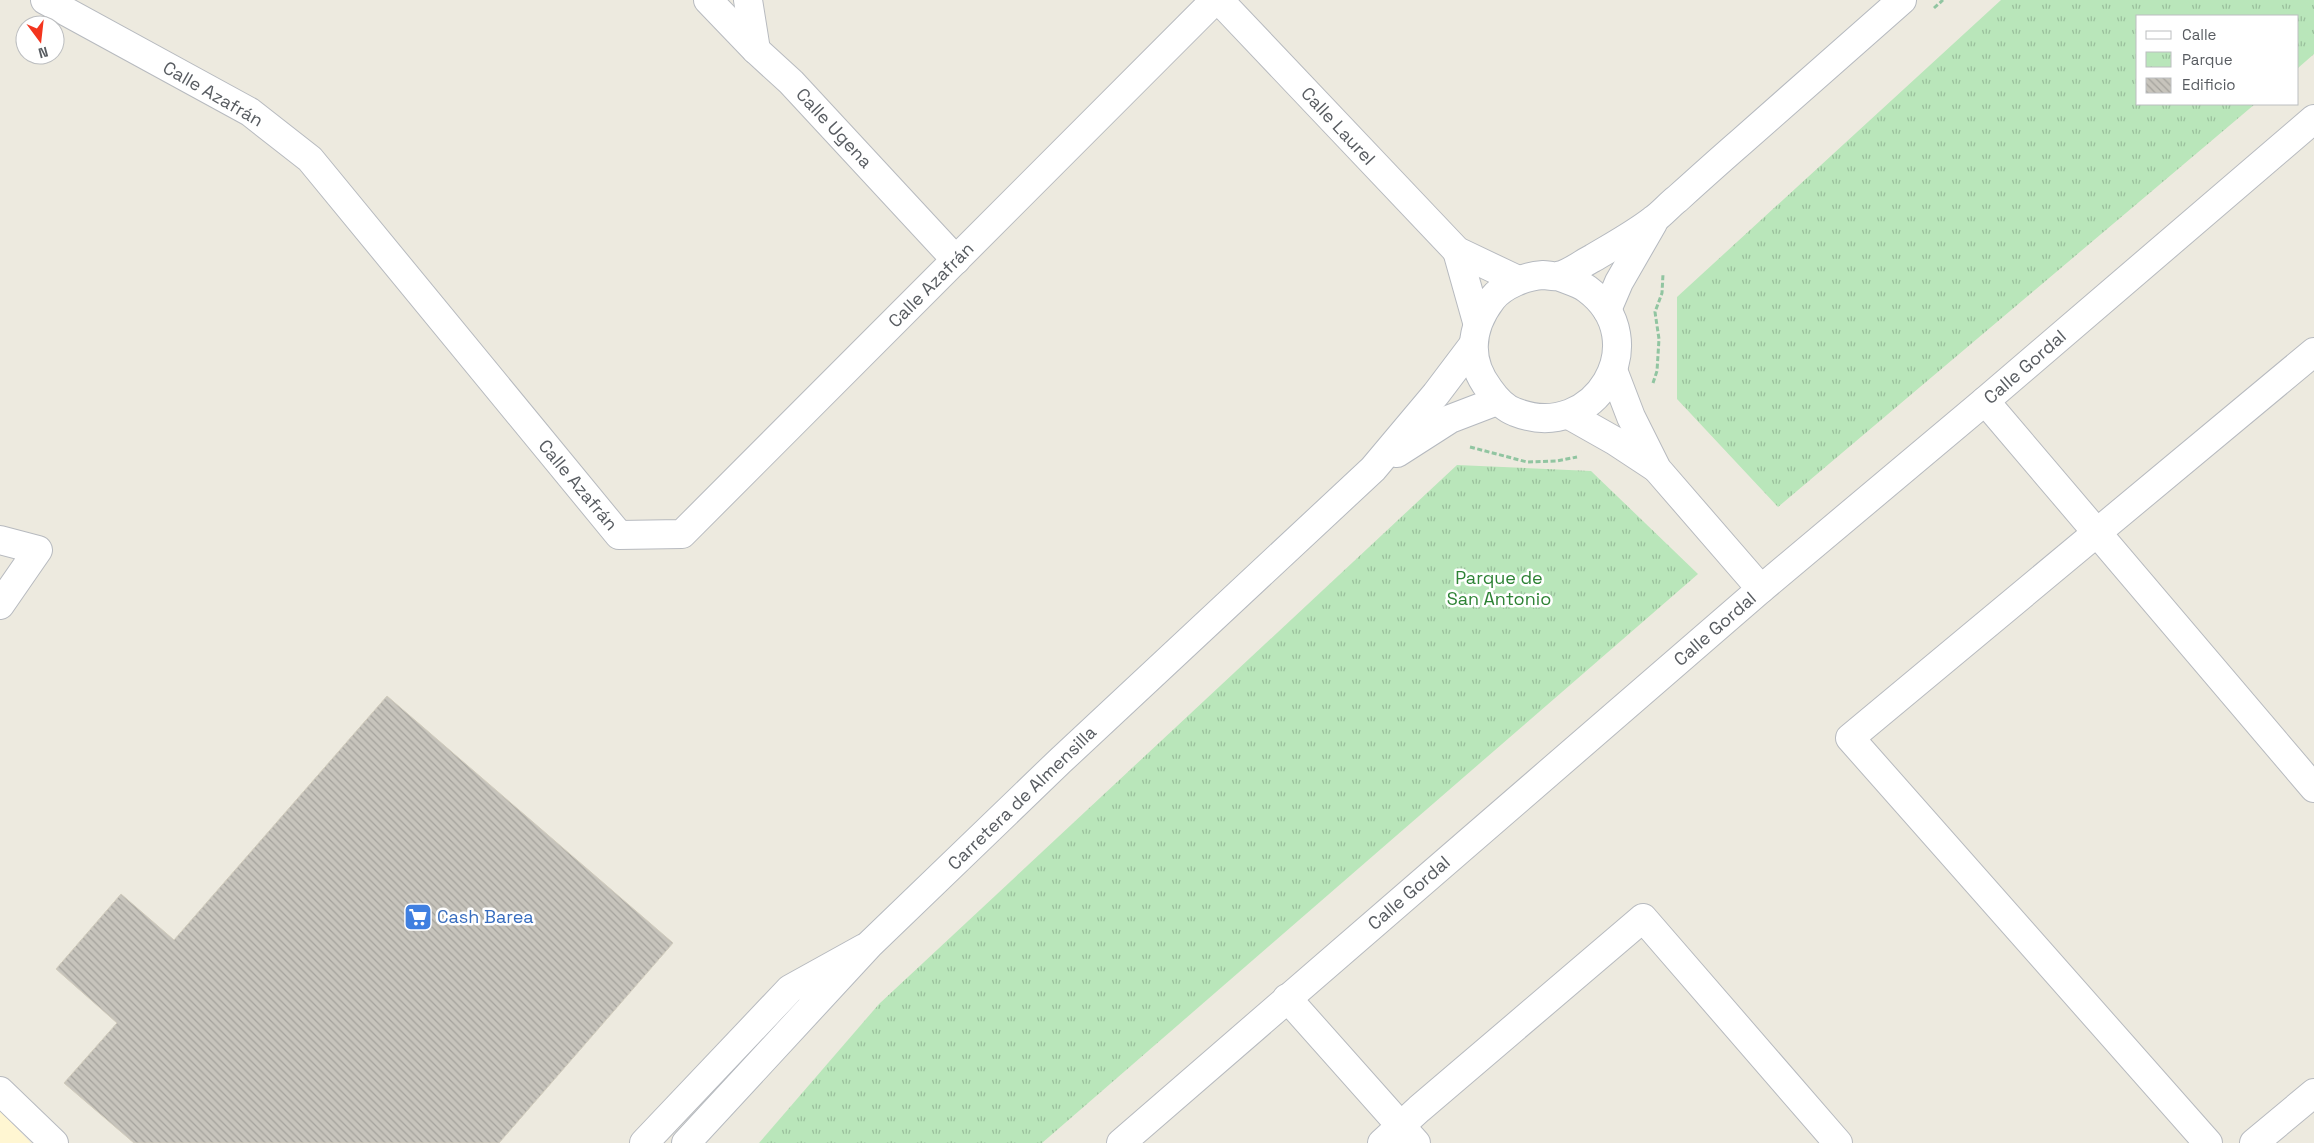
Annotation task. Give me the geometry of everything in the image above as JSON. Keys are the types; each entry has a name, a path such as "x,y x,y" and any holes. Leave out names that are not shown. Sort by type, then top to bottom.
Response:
{"street":[{"name":"Calle Azafrán","path":"45,0 250,112 310,159 620,535 682,534 1215,0"},
{"name":"Calle Ugena","path":"708,0 756,50 791,82 956,260"},
{"path":"748,0 756,50"},
{"name":"Calle Laurel","path":"1219,0 1457,251 1518,280"},
{"path":"1558,276 1599,254 1655,219 1902,0"},
{"name":"Calle Gordal","path":"1121,1143 1761,589 1985,401 2314,119"},
{"path":"1607,310 1619,282 1655,219"},
{"name":"Calle Laurel","path":"1457,251 1475,334"},
{"path":"1531,276 1558,276 1586,288 1607,310 1616,340 1613,370 1603,389 1588,405 1569,415 1550,419 1531,418 1513,411 1497,401 1479,376 1475,334 1493,297 1518,280 1531,276"},
{"name":"Carretera de Almensilla","path":"686,1143 870,945 1060,761 1373,469 1436,394 1475,334"},
{"path":"2208,1143 1850,738 2314,352"},
{"path":"1613,370 1631,417 1657,469 1761,589"},
{"name":"Carretera de Almensilla","path":"1373,469 1450,419 1497,401"},
{"path":"1985,401 2314,788"},
{"path":"1569,415 1616,441 1657,469"},
{"path":"0,540 38,550 0,605"},
{"path":"1287,998 1400,1137 1643,918 1838,1143"},
{"path":"644,1143 790,989 870,945"},
{"path":"0,1091 54,1143"},
{"path":"2254,1143 2314,1092"}],"path":[{"path":"1928,13 1943,0"},
{"path":"1653,385 1657,371 1659,339 1655,312 1662,294 1663,270"},
{"path":"1468,447 1527,462 1556,461 1579,456"}],"shaded area":[{"path":"0,1111 31,1143 0,1143"}],"green space":[{"path":"2001,0 2314,0 2314,54 2299,67 2299,15 2136,15 2136,105 2254,105 1778,507 1677,399 1677,297"},
{"name":"Parque de San Antonio","path":"1457,465 1591,471 1698,574 1042,1143 759,1143 879,1004"}],"building":[{"name":"Cash Barea","path":"387,696 673,943 499,1143 134,1143 64,1083 117,1023 56,969 121,894 174,940"}],"place":[{"name":"Cash Barea","path":"418,917"}]}
